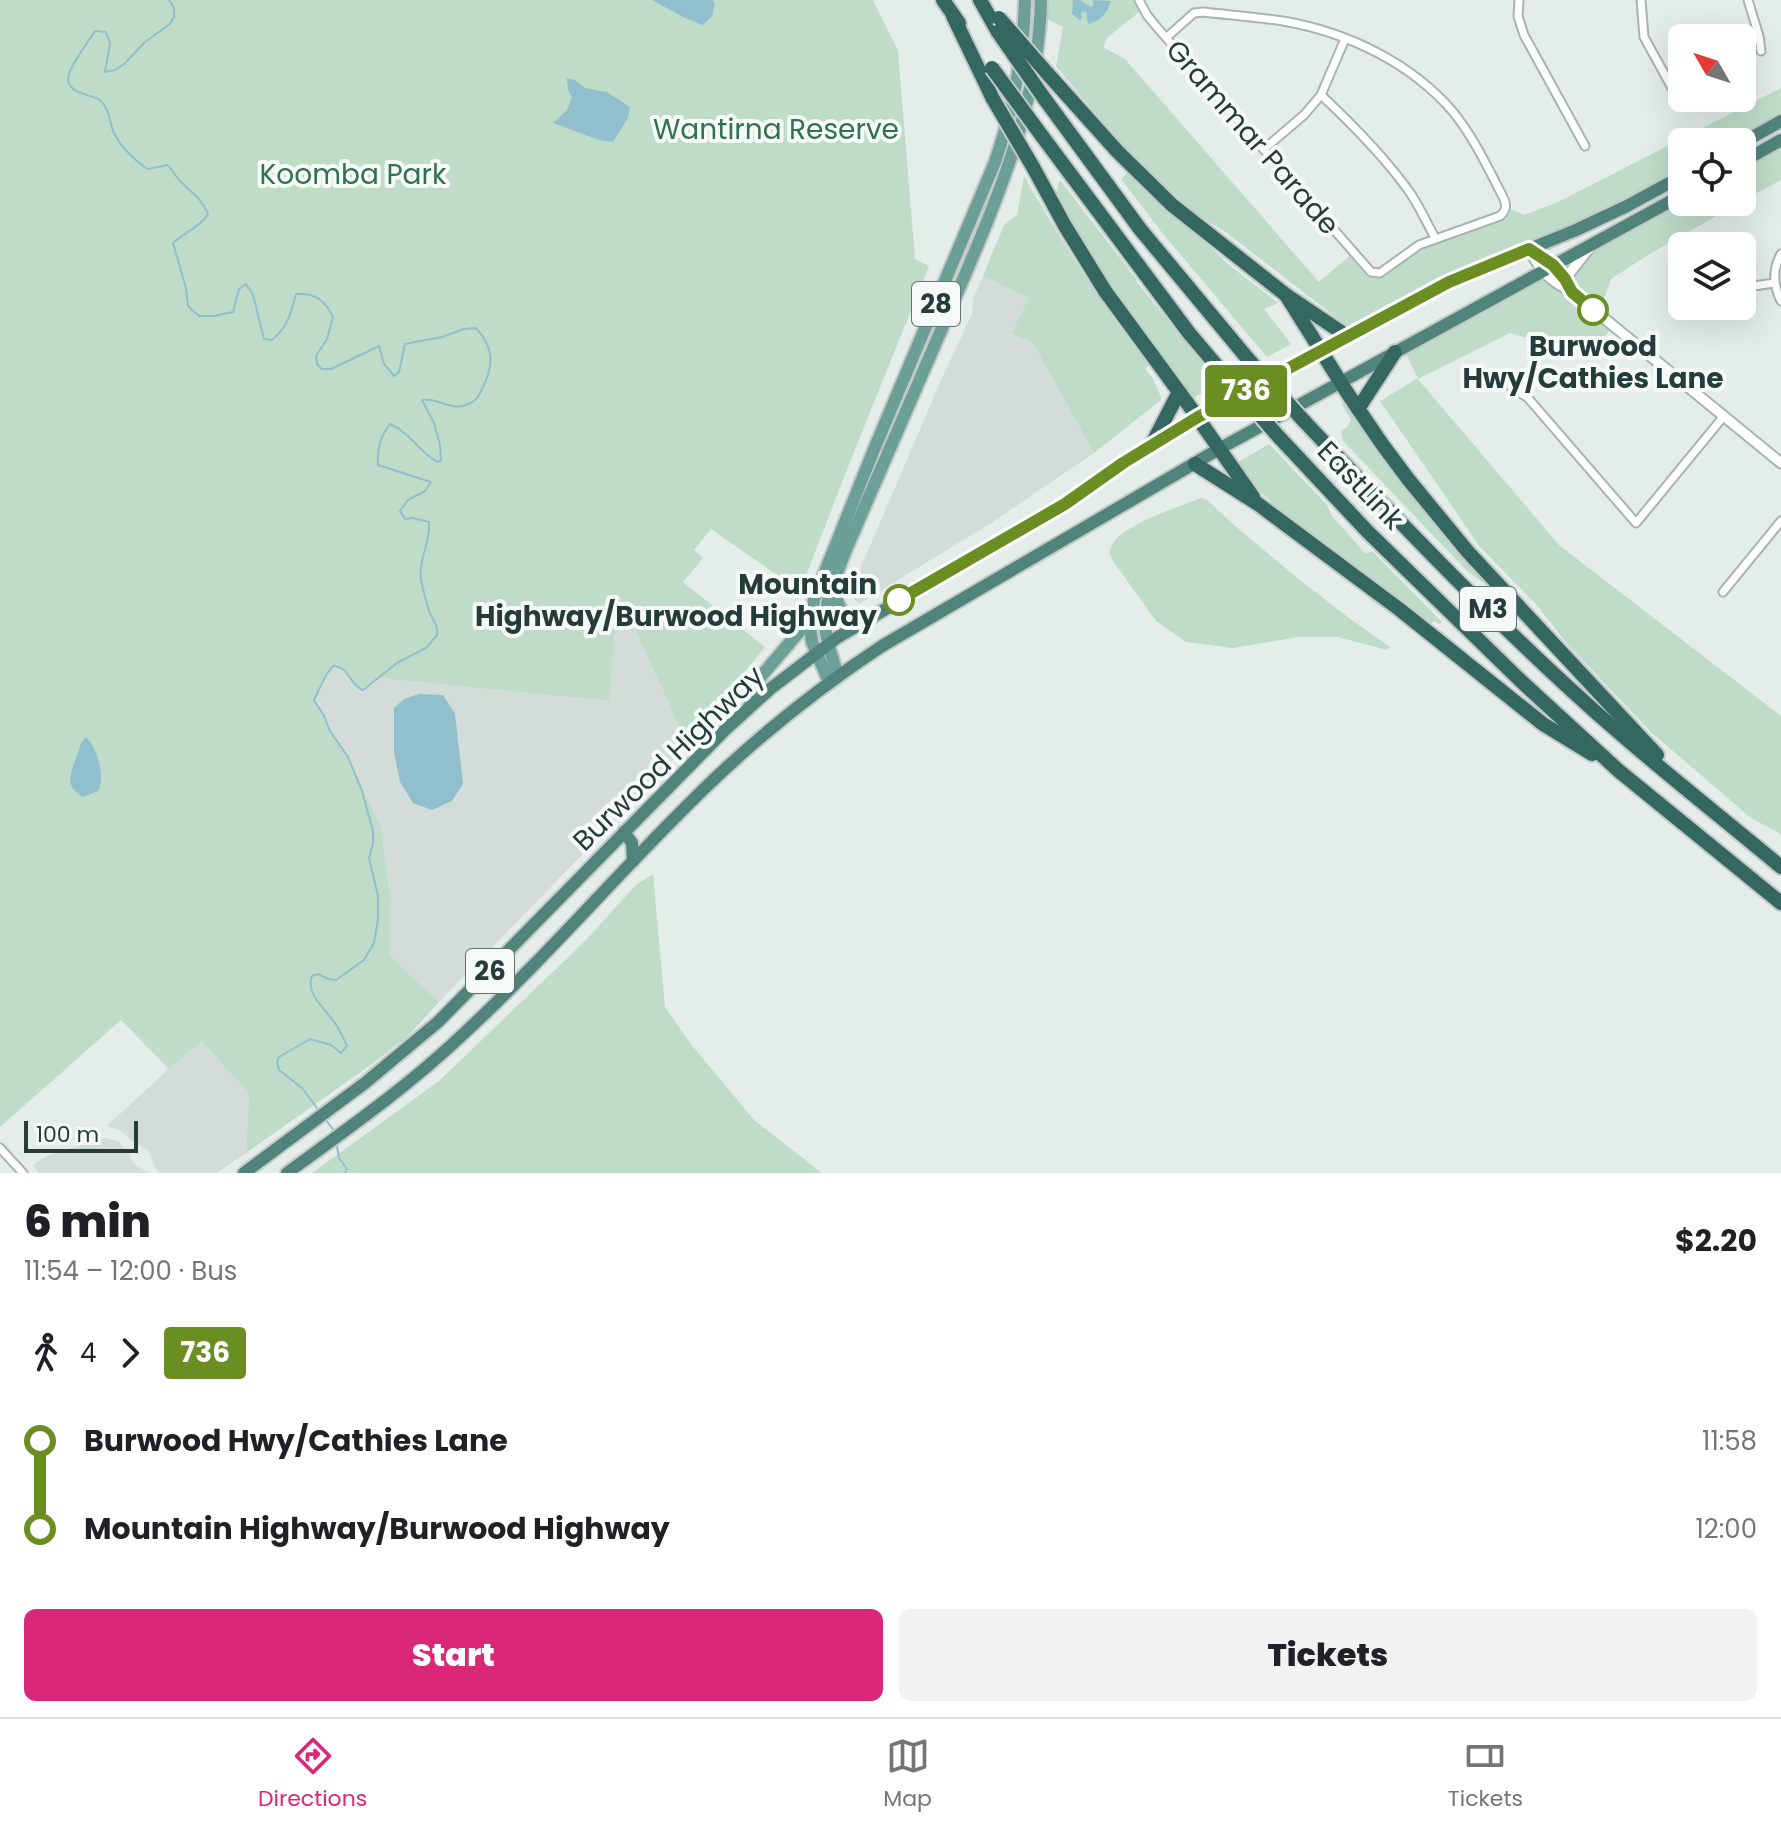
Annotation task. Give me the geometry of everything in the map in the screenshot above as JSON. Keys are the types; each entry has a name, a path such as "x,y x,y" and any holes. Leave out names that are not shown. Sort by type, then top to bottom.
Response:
{"highway":[{"name":"EastLink","path":"943,0 1189,333 1278,436 1442,605 1619,771 1781,903"},
{"name":"EastLink","path":"980,0 1044,98 1140,229 1304,421 1512,633 1618,732 1781,867"},
{"path":"953,16 993,99 1076,245 1105,291 1258,504"},
{"path":"998,25 1172,205 1286,295 1347,336"},
{"path":"1756,135 1781,121"},
{"path":"1756,154 1781,140"},
{"name":"Burwood Highway","path":"244,1173 391,1063 456,1005 749,707 829,644 1065,504 1198,417 1319,350 1449,282 1627,206 1668,184"},
{"name":"Burwood Highway","path":"287,1173 411,1081 461,1037 707,786 747,748 833,679 882,646 1219,449 1668,202"},
{"path":"1627,206 1637,219"},
{"path":"1286,295 1340,382 1408,479 1468,552 1683,785"},
{"path":"1358,409 1395,352"},
{"path":"1151,446 1179,392"},
{"path":"1195,464 1258,504 1399,609 1543,724 1619,771"},
{"path":"624,832 632,843 633,861"}],"main road":[{"name":"28","path":"833,679 815,654 810,632 818,584 1001,144 1019,73 1025,0"},
{"name":"28","path":"833,679 825,617 832,590 845,552 983,233 1006,172 1031,79 1041,0"},
{"path":"873,452 887,458"},
{"path":"832,590 844,616 856,627"},
{"path":"749,707 757,681 811,618"}],"street":[{"name":"Grammar Parade","path":"1139,0 1147,15 1371,272 1384,272 1415,247 1435,238"},
{"path":"1519,0 1518,16 1524,35 1585,146"},
{"path":"1641,0 1644,37 1668,81"},
{"path":"1748,0 1761,51"},
{"path":"1167,37 1200,11 1284,21 1361,45 1394,62 1434,92 1455,114 1504,199 1506,209 1500,216 1435,238 1400,180 1321,95"},
{"path":"1264,149 1321,95 1345,39"},
{"path":"1565,279 1593,243"},
{"path":"1529,249 1558,285 1572,292 1781,463"},
{"path":"1781,254 1774,283 1781,301"},
{"path":"1547,268 1565,279 1572,292"},
{"path":"1756,286 1774,283"},
{"path":"1511,387 1528,398 1636,523 1724,416"},
{"path":"1723,592 1781,521"},
{"path":"0,1148 23,1173"}],"shaded area":[{"path":"983,276 1029,298 1033,343 1094,453 994,521 859,604 849,595 972,314 974,296"},
{"path":"617,591 687,743 658,777 439,1002 389,955 390,897 381,827 315,704 315,697 326,675 337,665 363,690 377,678 608,701"},
{"path":"200,1040 249,1093 246,1153 217,1173 161,1173 148,1150 121,1131 107,1126"},
{"path":"105,1138 118,1141 133,1163 149,1173 39,1173 33,1166 55,1153"}],"green space":[{"path":"0,0 873,0 898,51 915,259 929,266 800,591 711,529 694,550 703,558 683,582 765,647 687,743 618,593 609,701 378,678 360,690 347,672 337,665 333,667 314,700 348,757 381,827 390,897 389,955 439,1002 406,1038 246,1153 249,1093 201,1041 169,1069 121,1020 0,1127"},
{"path":"1041,0 1139,0 1144,8 1108,37 1103,47 1125,59 1319,282 1353,253 1374,273 1413,249 1499,216 1506,207 1524,215 1556,203 1668,146 1668,183 1355,332 1227,233 1193,212 1123,147 1056,66 1063,27 1041,16"},
{"path":"1781,88 1781,121 1756,134 1756,128 1703,128 1734,112 1756,112 1756,101"},
{"path":"1781,140 1781,180 1756,193 1756,154"},
{"path":"1130,170 1229,265 1278,303 1264,309 1291,344 1267,357 1163,234 1121,179"},
{"path":"1024,176 1083,273 1149,365 1145,369 1161,397 1094,453 1033,343 1012,333 1029,298 983,276 1004,225 1017,215"},
{"path":"1060,180 1136,281 1220,384 1190,399 1113,296 1054,200"},
{"path":"1668,202 1668,216 1716,216 1688,232 1668,232 1668,244 1611,279 1599,314 1613,326 1589,356 1510,333 1418,379 1559,545 1781,716 1781,834 1751,818 1652,733 1569,646 1535,603 1480,547 1380,401 1418,378 1403,348 1541,272 1558,285 1592,243"},
{"path":"1345,402 1487,580 1484,583 1467,571 1343,441 1341,431 1351,420 1342,404"},
{"path":"1269,444 1327,505 1332,516 1366,554 1372,551 1442,622 1440,624 1434,621 1429,627 1247,480 1235,464"},
{"path":"1201,498 1291,573 1390,647 1387,650 1338,637 1298,637 1233,648 1186,642 1156,621 1109,553 1119,536 1137,525"},
{"path":"653,874 665,1007 690,1043 754,1120 822,1173 312,1173 439,1081 585,941 636,885"}],"water":[{"path":"652,0 713,0 715,4 712,16 703,25"},
{"path":"1073,0 1080,0 1091,7 1094,4 1092,0 1111,1 1103,16 1088,24 1086,11 1081,13 1080,20 1072,14"},
{"path":"567,78 585,88 607,92 630,107 628,118 613,142 553,123 567,110 572,97"},
{"path":"419,694 443,695 455,714 463,784 452,801 432,810 413,803 400,782 394,752 394,708 404,699"},
{"path":"86,737 97,755 101,778 98,791 83,797 73,788 70,778 80,745"}],"waterway":[{"path":"169,0 174,8 170,24 145,42 124,64 105,72 110,43 106,32 95,31 75,62 68,80 76,91 102,102 112,129 133,158 148,169 168,165 205,208 208,214 205,219 173,243 188,306 199,316 233,312 239,289 246,284 253,295 264,339 272,340 285,325 296,294 314,296 333,317 327,339 316,356 317,364 322,369 331,369 379,346 384,364 394,376 399,372 405,344 476,328 486,342 490,356 487,379 472,402 455,406 422,400 434,423 441,460 437,462 431,458 390,424 379,448 378,465 431,482 425,491 408,500 400,511 405,519 429,522 421,580 437,635 426,648 397,663 363,690 343,669 333,666 314,700 348,757 362,791 373,831 369,858 378,896 374,943 364,960 336,980 318,974 312,976 311,989 347,1046 341,1053 331,1045 310,1039 279,1057 277,1062 279,1070 302,1088 320,1112"},
{"path":"326,1120 334,1131"},
{"path":"337,1146 339,1158 347,1169 345,1173"}],"bus line":[{"name":"736","path":"899,600 1065,504 1123,463 1198,417 1449,282 1529,249 1553,265 1572,292 1593,310"}],"place":[{"name":"Burwood Hwy/Cathies Lane","path":"1593,310"},
{"name":"Mountain Highway/Burwood Highway","path":"899,600"}],"park label":[{"name":"Wantirna Reserve","path":"776,129"},
{"name":"Koomba Park","path":"353,174"}]}
